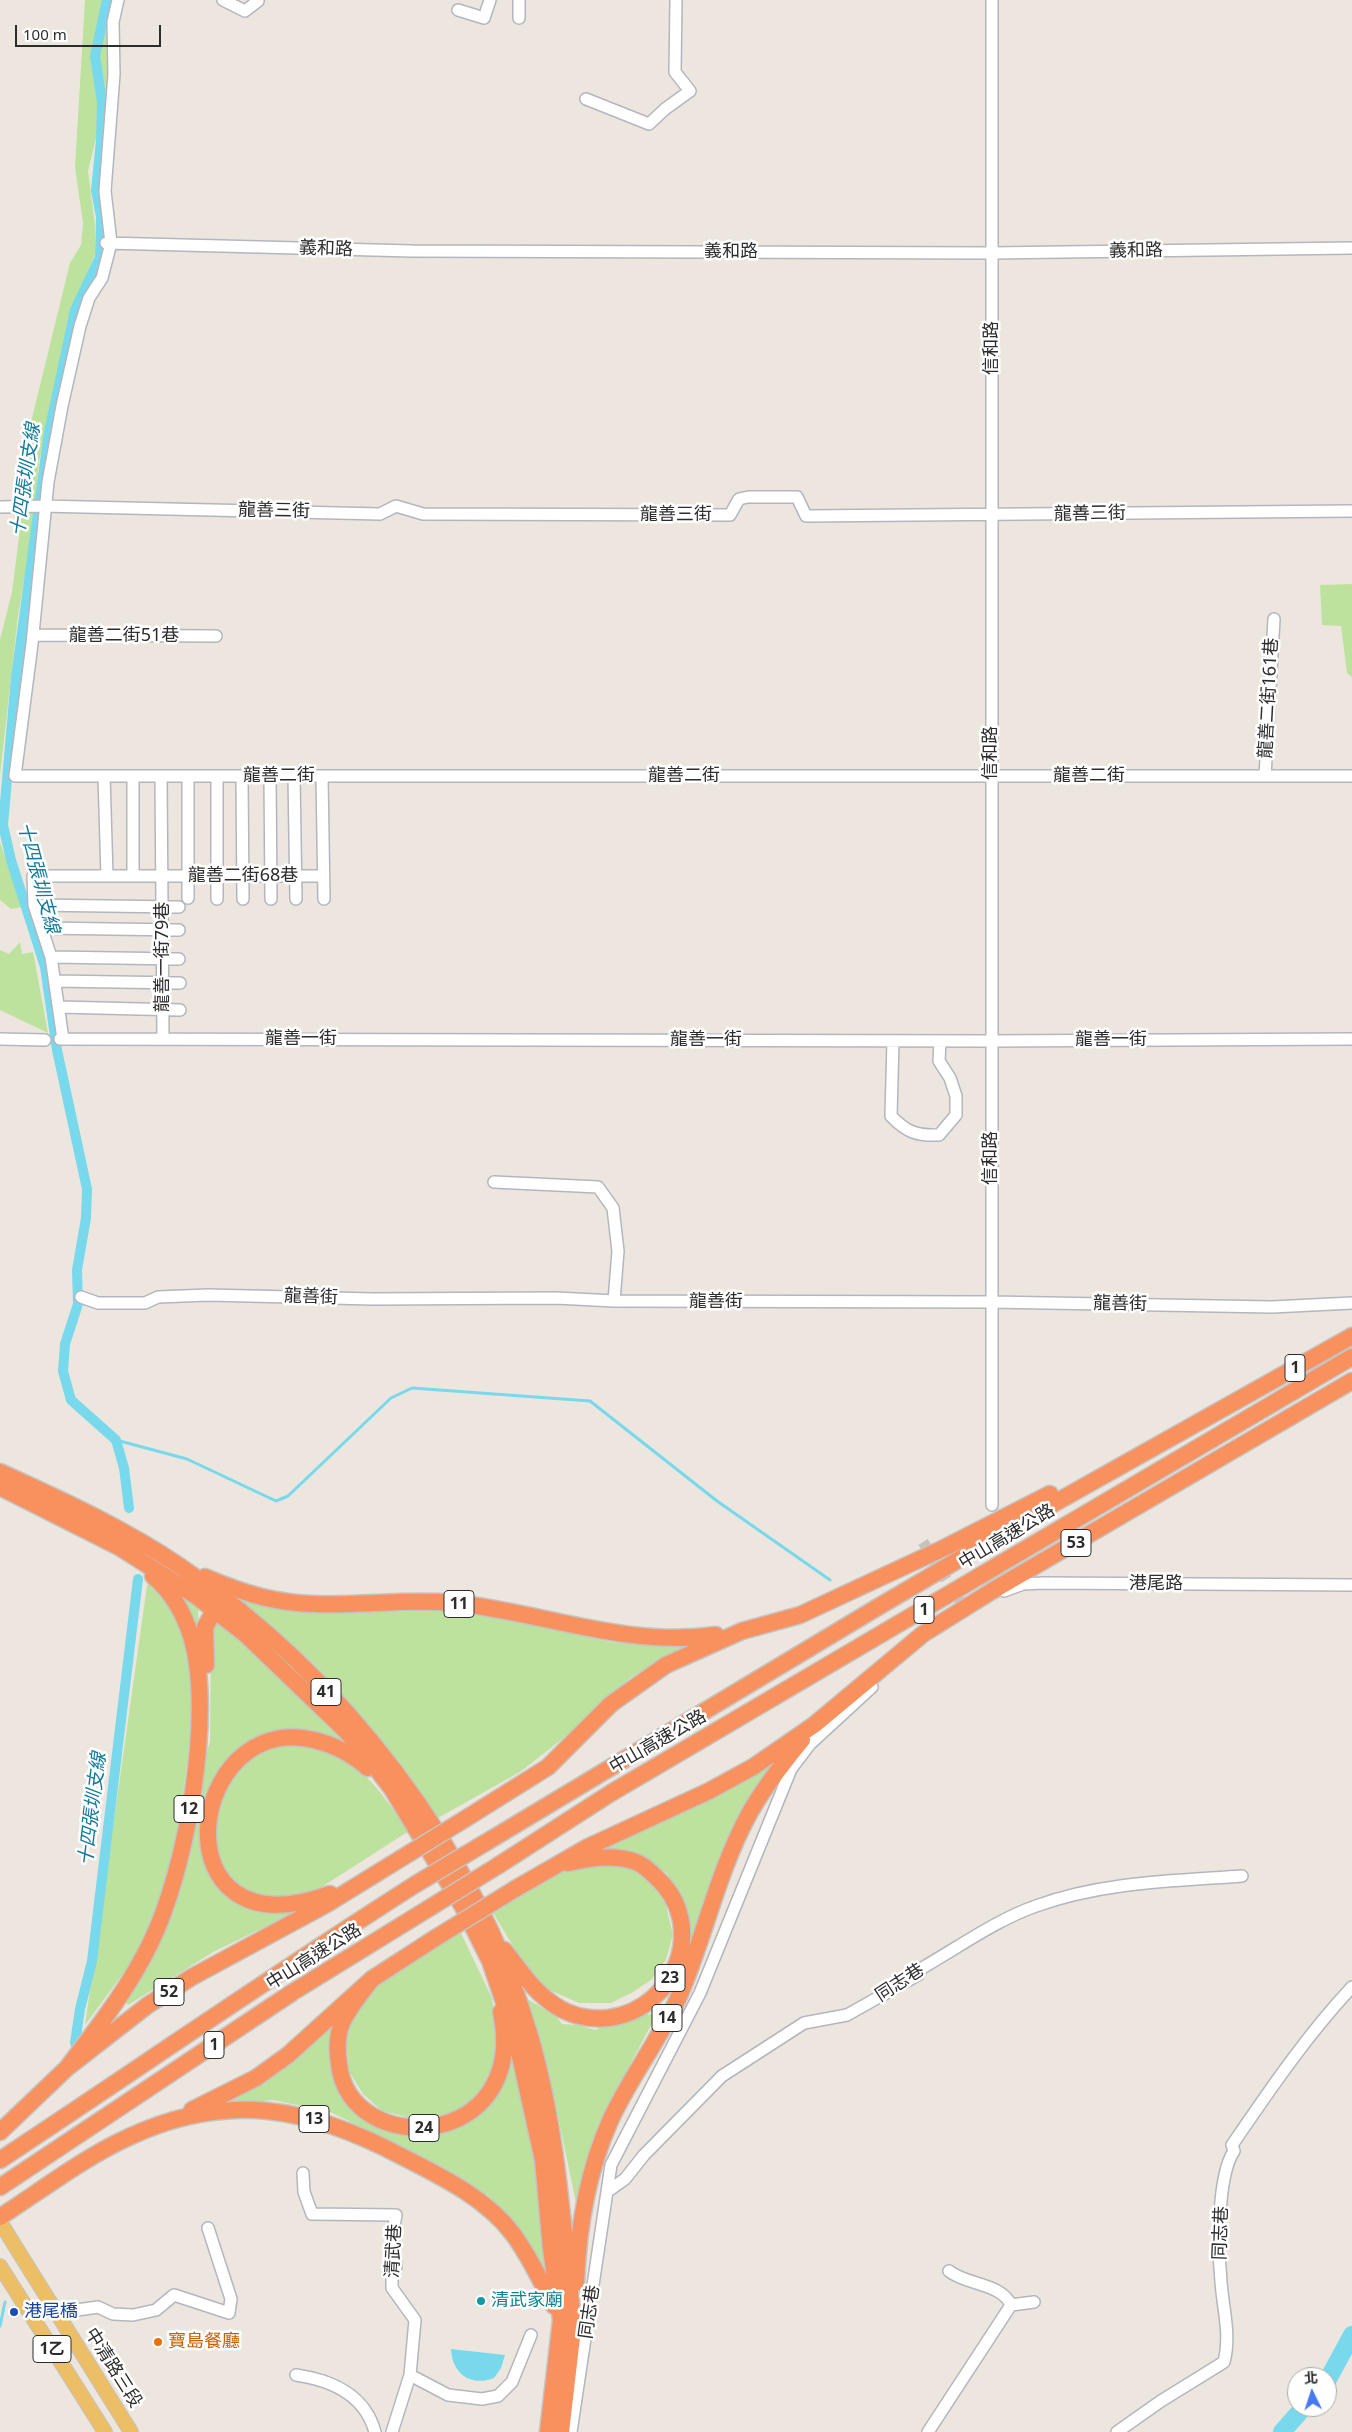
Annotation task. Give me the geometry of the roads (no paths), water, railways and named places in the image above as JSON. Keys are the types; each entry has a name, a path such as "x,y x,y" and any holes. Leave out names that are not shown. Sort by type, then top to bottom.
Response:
{"highway":[{"name":"中山高速公路","path":"0,2160 144,2065 296,1960 416,1884 878,1607 1352,1336"},
{"name":"中山高速公路","path":"0,2187 293,1992 499,1865 611,1793 1352,1357"},
{"name":"53","path":"814,1725 923,1634 1352,1381"},
{"path":"392,1789 362,1763 336,1746 300,1737 281,1737 252,1748 238,1759 220,1784 212,1806 207,1839 210,1859 219,1875 233,1891 253,1902 276,1905 308,1902 360,1882 548,1767 611,1704 666,1665 742,1631 800,1615 946,1547 1238,1400"},
{"path":"0,1472 87,1513 179,1566 218,1603 245,1634 346,1731 392,1789 463,1907 490,1961 516,2038 543,2160 551,2249 561,2320 548,2432"},
{"path":"0,1487 119,1547 218,1603"},
{"name":"12","path":"67,2068 111,2011 132,1979 152,1942 179,1867 193,1783 200,1715 197,1660 183,1617 166,1589 119,1547"},
{"name":"11","path":"179,1566 231,1588 263,1598 286,1601 318,1603 415,1601 453,1603 498,1609 612,1633 662,1639 696,1638 742,1631"},
{"path":"193,1783 205,1734 208,1712 205,1626 218,1603"},
{"name":"41","path":"218,1603 280,1646 350,1719 416,1799 473,1895 492,1934"},
{"path":"161,2125 224,2096 256,2078 288,2055 372,1979 514,1888 630,1826 709,1791 753,1767 814,1725"},
{"name":"14","path":"574,2330 576,2268 585,2204 591,2177 611,2120 679,1996 734,1847 749,1814 776,1771 814,1725"},
{"name":"23","path":"492,1934 530,1984 549,2002 580,2017 598,2019 618,2016 646,2005 658,1995 677,1965 682,1942 682,1922 676,1901 666,1886 636,1862 610,1858 582,1860 547,1869"},
{"name":"52","path":"0,2132 67,2068 148,2005 185,1982 295,1922 360,1882"},
{"path":"492,1934 530,2037 553,2138 574,2330 561,2432"},
{"name":"24","path":"372,1979 354,2002 341,2024 337,2050 339,2069 344,2083 352,2096 364,2109 378,2118 393,2124 416,2128 438,2127 457,2121 472,2111 493,2086 500,2068 503,2048 502,2020 490,1961"},
{"name":"13","path":"3,2217 92,2158 128,2138 161,2125 205,2114 258,2110 297,2114 364,2136 450,2182 494,2214 512,2233 531,2261 561,2320"}],"main road":[{"name":"中清路三段","path":"3,2217 56,2313 131,2432"},
{"name":"1乙","path":"0,2266 105,2432"}],"street":[{"path":"33,635 44,506 62,406 80,326 89,298 102,278 108,243 105,191 114,74 113,22 118,0"},
{"path":"223,0 245,11 258,1"},
{"path":"458,10 484,18 490,0"},
{"path":"519,0 519,18"},
{"path":"586,99 649,124 665,109 690,91 675,72 676,0"},
{"name":"信和路","path":"992,0 990,1041 992,1505"},
{"name":"義和路","path":"108,243 422,251 992,253 1352,248"},
{"name":"龍善三街","path":"44,506 380,514 396,506 423,514 730,515 739,499 748,497 797,497 806,516 1352,511"},
{"path":"0,506 44,506"},
{"name":"龍善二街161巷","path":"1265,776 1274,619"},
{"name":"龍善二街51巷","path":"33,635 216,636"},
{"name":"龍善二街","path":"33,635 15,776 1352,776"},
{"path":"104,776 107,876"},
{"path":"133,776 133,876"},
{"name":"龍善二街68巷","path":"161,776 162,876"},
{"path":"188,776 188,898"},
{"path":"216,776 217,899"},
{"path":"242,776 243,899"},
{"path":"270,776 271,899"},
{"path":"294,776 296,899"},
{"path":"322,776 324,899"},
{"name":"龍善二街68巷","path":"62,1039 60,1007 51,957 34,905 34,876 323,876"},
{"name":"龍善一街79巷","path":"162,876 163,1039"},
{"path":"34,905 179,907"},
{"path":"42,928 179,930"},
{"path":"51,957 179,960"},
{"path":"55,980 180,982"},
{"path":"60,1007 180,1010"},
{"path":"0,1039 45,1040"},
{"name":"龍善一街","path":"62,1039 990,1041 1352,1039"},
{"path":"893,1041 891,1116 899,1124 919,1136 939,1135 956,1115 956,1096 950,1078 939,1061 940,1041"},
{"path":"494,1182 598,1186 614,1208 618,1251 614,1302"},
{"name":"龍善街","path":"81,1297 98,1303 145,1303 158,1297 208,1295 373,1299 556,1298 614,1302 991,1302 1272,1306 1352,1303"},
{"name":"港尾路","path":"968,1613 1009,1588 1043,1583 1352,1586"},
{"name":"同志巷","path":"571,2432 611,2165 700,1993 791,1769 810,1744 864,1694 919,1647 968,1613"},
{"name":"同志巷","path":"608,2191 625,2178 644,2155 722,2076 804,2023 846,2015 918,1975 922,1968 1016,1914 1057,1900 1126,1884 1242,1876"},
{"name":"同志巷","path":"1121,2430 1224,2362 1229,2345 1220,2281 1220,2217 1226,2162 1234,2151 1232,2145 1269,2090 1333,2008 1352,1988"},
{"name":"清武巷","path":"303,2173 304,2192 312,2214 396,2216 392,2236 396,2267 392,2279 392,2288 415,2320 410,2375 392,2432"},
{"path":"56,2313 98,2307 113,2314 133,2315 156,2310 174,2295 229,2313 231,2299 208,2228"},
{"path":"950,2271 991,2288 1008,2300 1011,2305"},
{"path":"928,2432 1011,2305 1034,2302"},
{"path":"410,2375 448,2395 482,2399 498,2396 512,2382 531,2335"},
{"path":"296,2375 320,2379 362,2404 375,2432"}],"water":[{"path":"451,2349 505,2355 501,2368 494,2378 478,2381 459,2372 452,2358"}],"waterway":[{"name":"十四張圳支線","path":"107,0 95,56 102,102 101,141 96,190 101,217 100,257 75,310 49,432 16,677 3,825 11,860 45,967 57,1050 87,1189 86,1218 77,1270 78,1304 65,1344 63,1371 71,1400 116,1440 124,1468 129,1508"},
{"path":"116,1440 187,1459 276,1501 288,1496 391,1398 412,1388 590,1401 717,1501 830,1580"},
{"name":"十四張圳支線","path":"75,2043 80,2009 92,1961 138,1579"},
{"name":"十四張圳支線","path":"0,2326 5,2302"},
{"path":"1335,2367 1352,2335"},
{"path":"1282,2432 1295,2417"}],"tunnel":[{"path":"923,1542 967,1612"}],"place":[{"name":"清武家廟","path":"481,2301"},
{"name":"港尾橋","path":"14,2312"},
{"name":"寶島餐廳","path":"158,2342"}]}
